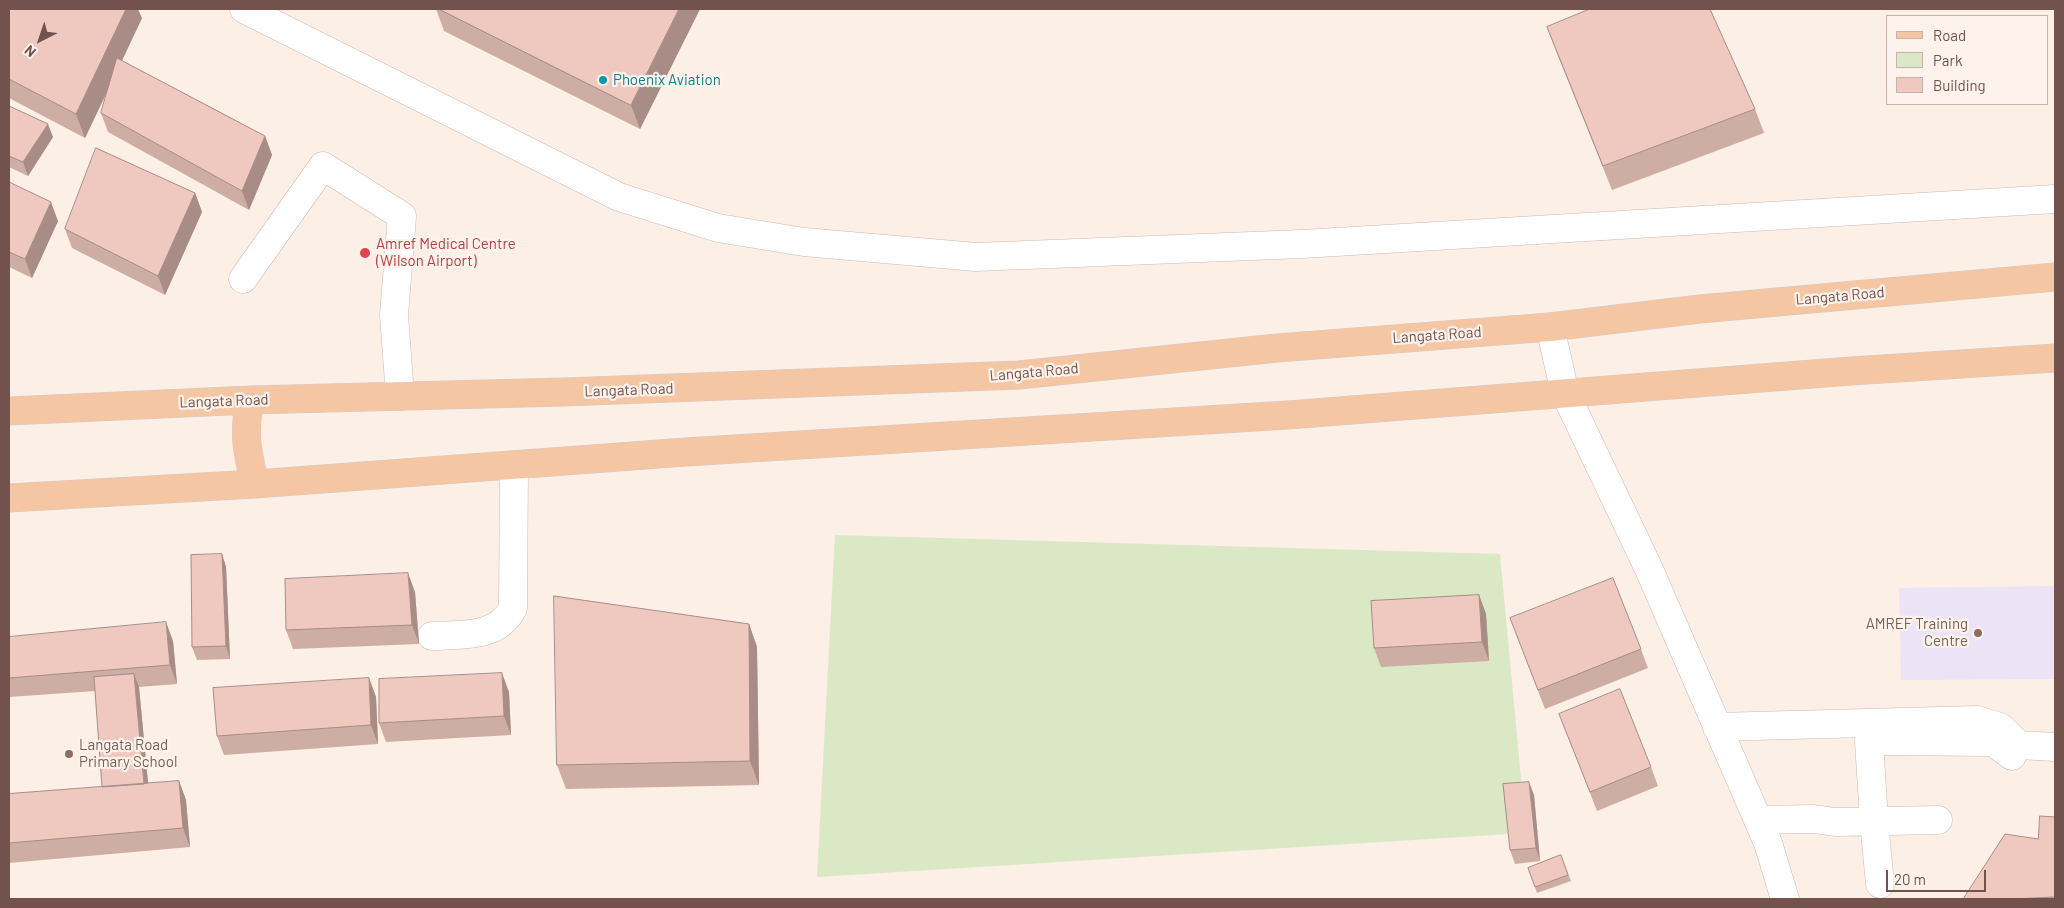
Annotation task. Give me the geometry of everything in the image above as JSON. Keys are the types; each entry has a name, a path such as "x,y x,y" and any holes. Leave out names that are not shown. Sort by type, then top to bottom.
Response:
{"main road":[{"name":"Langata Road","path":"9,410 250,400 1019,375 1277,348 1550,327 1700,309 2055,277"},
{"path":"9,498 255,484 686,452 1288,415 1851,371 2055,358"},
{"path":"250,400 246,423 246,443 255,484"}],"street":[{"path":"244,9 619,197 718,228 804,242 976,257 1302,244 2055,200"},
{"path":"242,279 323,166 402,216 394,315 400,396"},
{"path":"1550,327 1565,393 1648,567 1722,736 1768,843 1785,899"},
{"path":"432,636 484,633 500,624 513,608 514,465"},
{"path":"1722,736 1977,720 2000,727 2019,745 2055,747"},
{"path":"1722,736 1792,742 1993,742 2022,764 2055,763"},
{"path":"1870,741 1874,821 1880,884"},
{"path":"1758,820 1938,820"}],"shaded area":[{"name":"AMREF Training Centre","path":"2055,586 2055,679 1901,680 1899,588"}],"green space":[{"path":"835,535 1500,554 1526,833 817,877"}],"building":[{"path":"9,9 126,9 76,114 9,79"},
{"name":"Phoenix Aviation","path":"439,9 679,9 631,105"},
{"path":"1590,9 1710,9 1755,109 1603,166 1547,27"},
{"path":"117,58 265,136 242,191 101,113"},
{"path":"9,106 48,124 23,162 9,156"},
{"path":"96,148 195,193 158,276 65,229"},
{"path":"9,182 51,202 25,259 9,252"},
{"path":"222,554 226,646 192,647 191,555"},
{"path":"408,573 412,625 286,630 285,579"},
{"path":"1613,578 1641,649 1538,690 1510,618"},
{"path":"1479,595 1482,642 1374,648 1371,601"},
{"path":"554,596 749,624 750,761 557,765"},
{"path":"166,622 170,665 9,678 9,637"},
{"path":"502,673 504,716 379,723 379,679"},
{"path":"134,674 144,784 102,787 94,677"},
{"path":"369,678 371,725 217,736 213,688"},
{"path":"1620,689 1651,767 1590,792 1559,714"},
{"path":"179,781 183,828 9,843 9,794"},
{"path":"1529,782 1536,848 1510,850 1503,784"},
{"path":"2040,816 2055,817 2055,897 1963,899 2005,834 2038,839"},
{"path":"1561,855 1568,875 1535,887 1528,868"}],"place":[{"name":"Phoenix Aviation","path":"603,80"},
{"name":"Amref Medical Centre (Wilson Airport)","path":"365,253"},
{"name":"AMREF Training Centre","path":"1978,633"},
{"name":"Langata Road Primary School","path":"69,754"}]}
